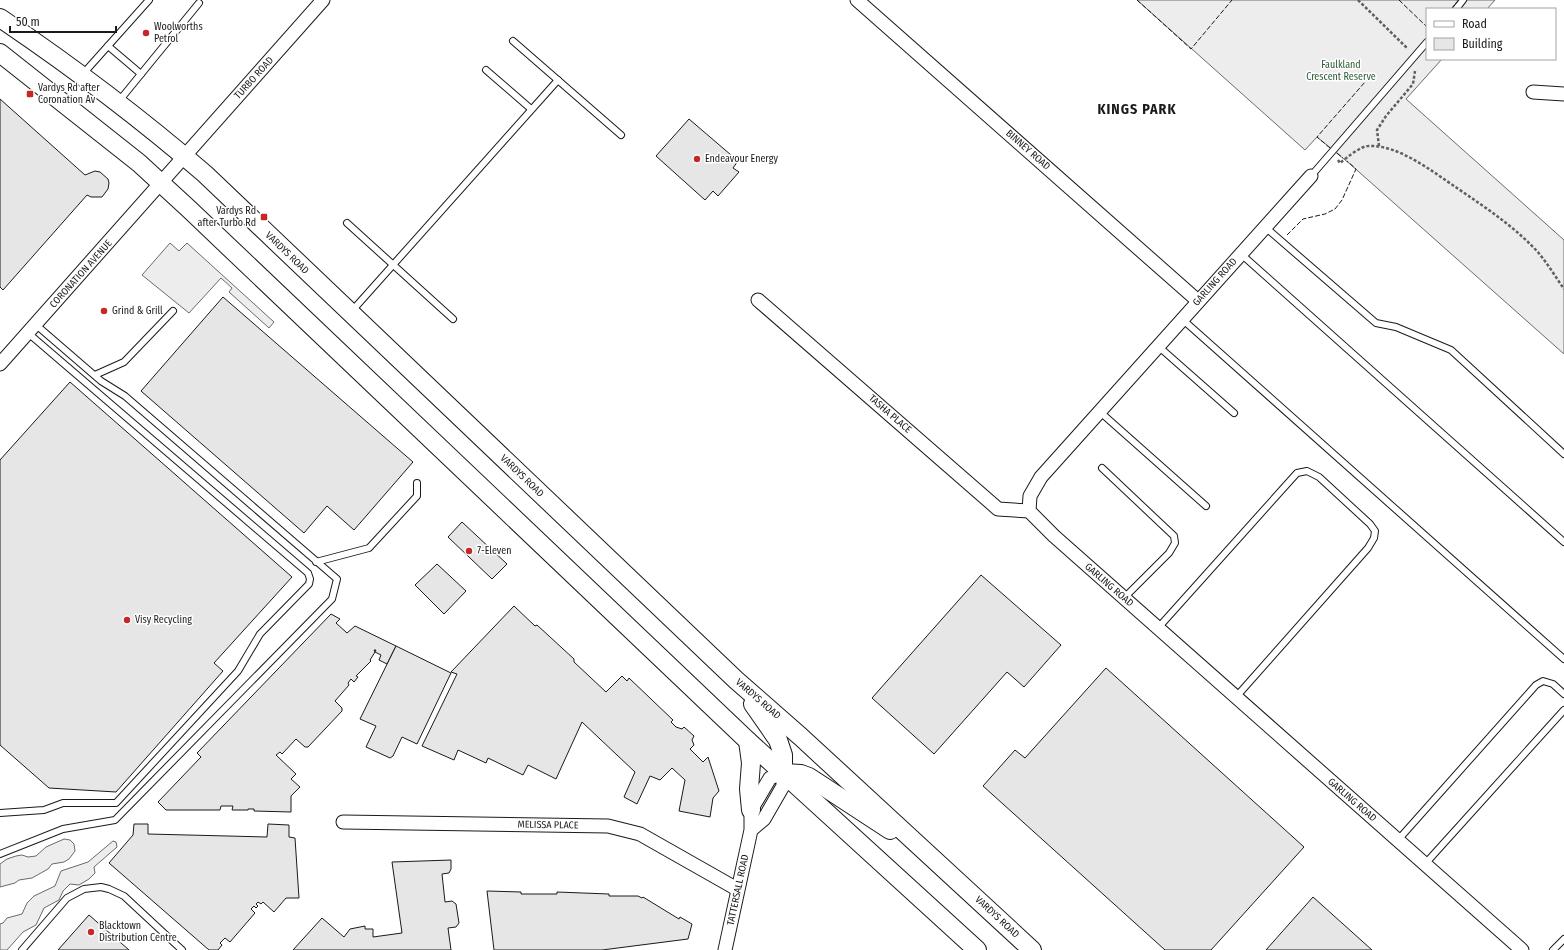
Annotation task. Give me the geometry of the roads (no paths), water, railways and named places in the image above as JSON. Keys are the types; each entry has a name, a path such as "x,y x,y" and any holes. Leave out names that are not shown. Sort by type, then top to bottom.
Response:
{"main road":[{"name":"VARDYS ROAD","path":"0,18 82,76 205,174 736,680 801,736 1032,950"},
{"path":"0,53 139,163 161,183 748,741 977,950"},
{"path":"736,680 778,740 784,755 783,773"},
{"path":"748,741 751,763 749,789 751,810"},
{"path":"783,773 801,774 809,777 937,862"}],"street":[{"name":"TURBO ROAD","path":"161,183 323,0"},
{"name":"BINNEY ROAD","path":"857,0 1198,300"},
{"path":"1533,92 1564,94"},
{"name":"GARLING ROAD","path":"1311,176 1198,300 1041,477 1030,496 1029,511 1054,536 1522,950"},
{"name":"CORONATION AVENUE","path":"0,364 161,183"},
{"name":"TASHA PLACE","path":"758,300 998,509 1029,511"},
{"path":"751,810 770,778 783,773 784,786 764,819 751,830"},
{"name":"TATTERSALL ROAD","path":"725,950 737,888 751,830 751,810"},
{"name":"MELISSA PLACE","path":"343,822 608,826 640,834 737,888"}],"lane":[{"path":"82,76 149,0"},
{"path":"1457,8 1463,0"},
{"path":"117,103 199,3"},
{"path":"512,41 622,135"},
{"path":"1311,176 1426,43"},
{"path":"108,46 141,74"},
{"path":"486,70 531,110"},
{"path":"350,313 558,80"},
{"path":"347,223 453,319"},
{"path":"1265,226 1376,323 1396,327 1451,350 1564,454"},
{"path":"1241,254 1564,542"},
{"path":"95,375 124,362 173,311"},
{"path":"1182,319 1564,660"},
{"path":"0,854 63,829 115,820 332,599 337,579 124,396 32,329"},
{"path":"0,813 44,810 63,803 116,803 238,671 260,634 309,584 310,579 308,573 32,329"},
{"path":"1158,346 1234,413"},
{"path":"1099,411 1206,506"},
{"path":"1102,468 1174,536 1175,543 1168,553 1124,598"},
{"path":"1158,628 1297,473 1307,471 1319,477 1370,524 1375,531 1374,538 1363,554 1236,697"},
{"path":"316,562 369,548 417,496 418,483"},
{"path":"1398,840 1536,685 1543,681 1553,684 1564,694"},
{"path":"1425,864 1564,710"},
{"path":"22,950 67,898 84,889 101,887 113,890 124,896 182,950"},
{"path":"1554,950 1564,938"}],"place":[{"name":"Woolworths Petrol","path":"146,33"},
{"name":"Vardys Rd after Coronation Av","path":"30,94"},
{"name":"Endeavour Energy","path":"697,159"},
{"name":"Vardys Rd after Turbo Rd","path":"264,217"},
{"name":"Grind & Grill","path":"104,311"},
{"name":"7-Eleven","path":"469,551"},
{"name":"Visy Recycling","path":"127,620"},
{"name":"Blacktown Distribution Centre","path":"91,932"}],"district":[{"name":"KINGS PARK","path":"1137,109"}],"park label":[{"name":"Faulkland Crescent Reserve","path":"1341,70"}]}
